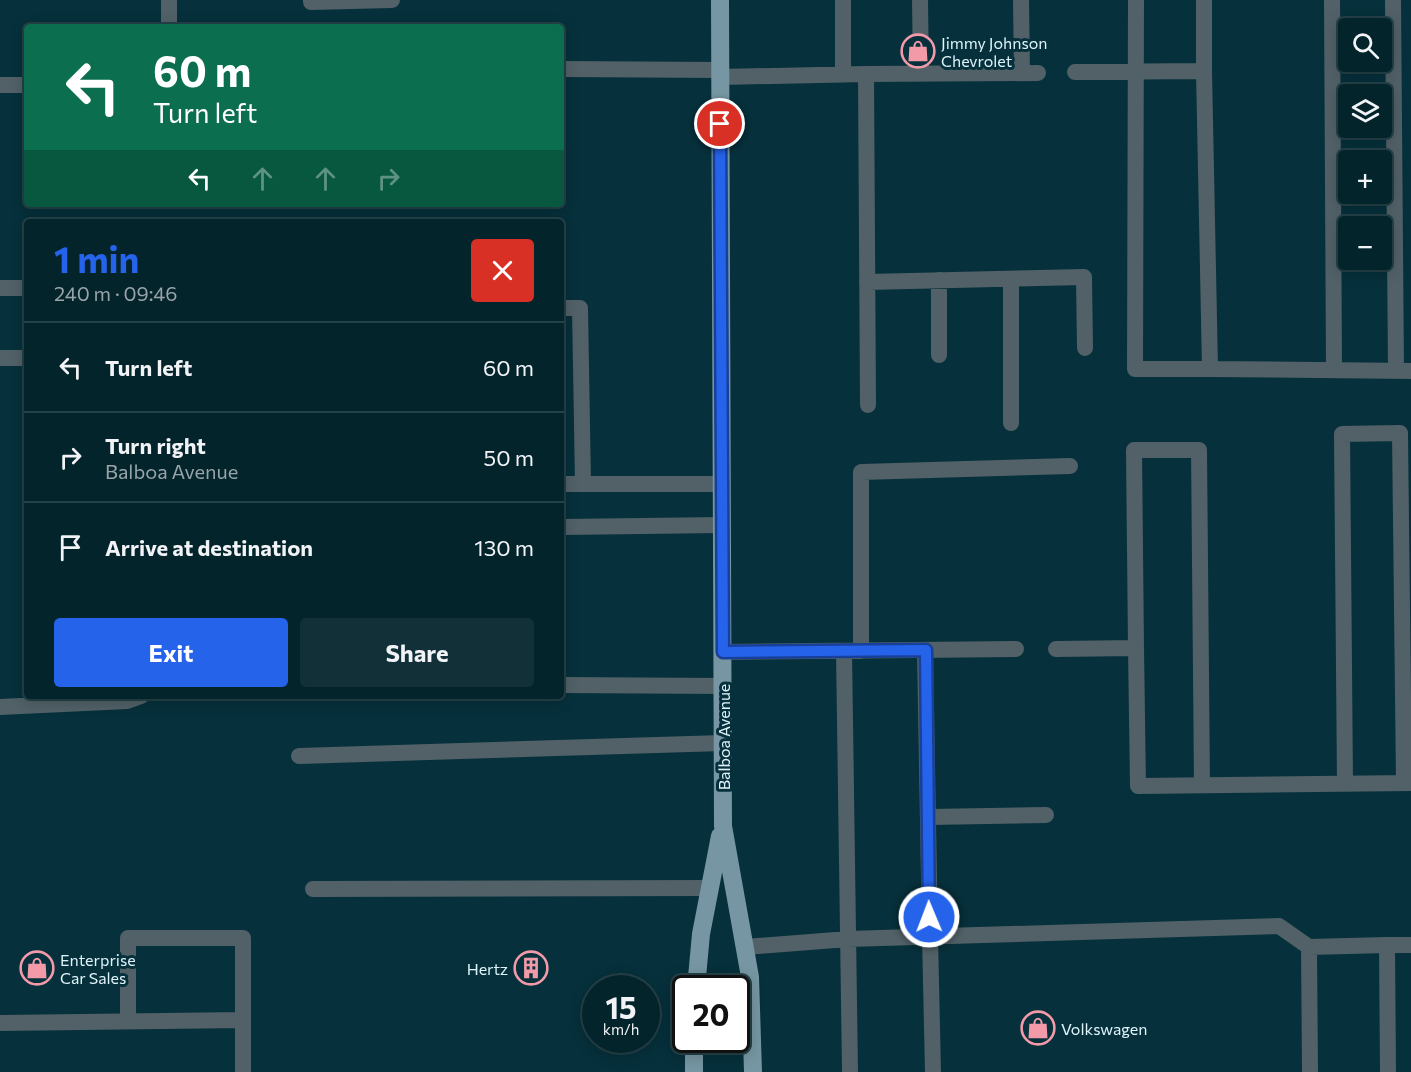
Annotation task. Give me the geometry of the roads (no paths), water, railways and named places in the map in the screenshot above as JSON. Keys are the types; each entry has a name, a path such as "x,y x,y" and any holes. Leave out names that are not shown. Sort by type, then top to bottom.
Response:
{"main road":[{"name":"Balboa Avenue","path":"720,0 723,826 750,977 753,1072"},
{"name":"Balboa Avenue","path":"697,975 701,934 723,826"},
{"path":"694,1053 694,1072"}],"lane":[{"path":"169,0 169,24"},
{"path":"311,0 311,2 392,0"},
{"path":"843,0 843,74"},
{"path":"920,0 921,73"},
{"path":"564,69 720,73 1030,73 1021,0"},
{"path":"1136,0 1135,369 1403,371 1393,0"},
{"path":"1204,0 1210,369"},
{"path":"1332,0 1334,370"},
{"path":"1075,72 1204,71"},
{"path":"866,74 867,405"},
{"path":"0,85 24,85"},
{"path":"867,282 1083,277 1085,348"},
{"path":"1011,279 1011,423"},
{"path":"939,280 939,355"},
{"path":"0,288 24,288"},
{"path":"564,308 579,308 583,484"},
{"path":"0,358 24,358"},
{"path":"1202,785 1199,450 1134,450 1138,786 1345,784 1407,783 1401,433 1342,434 1345,784"},
{"path":"850,1072 848,939 853,651 861,472 1070,466"},
{"path":"564,484 722,484"},
{"path":"564,527 722,525"},
{"path":"1056,649 1136,648"},
{"path":"723,652 1016,649"},
{"path":"926,650 933,1072"},
{"path":"564,685 723,686"},
{"path":"0,708 133,699"},
{"path":"299,756 723,742"},
{"path":"928,817 1046,815"},
{"path":"313,889 710,888"},
{"path":"745,947 848,939 1279,926 1309,947 1411,945"},
{"path":"128,1021 128,938 243,938 243,1072"},
{"path":"1387,945 1388,1072"},
{"path":"1309,947 1310,1072"},
{"path":"0,1023 243,1020"}],"place":[{"name":"Jimmy Johnson Chevrolet","path":"918,51"},
{"name":"Enterprise Car Sales","path":"37,968"},
{"name":"Hertz","path":"531,968"},
{"name":"Volkswagen","path":"1038,1028"}]}
